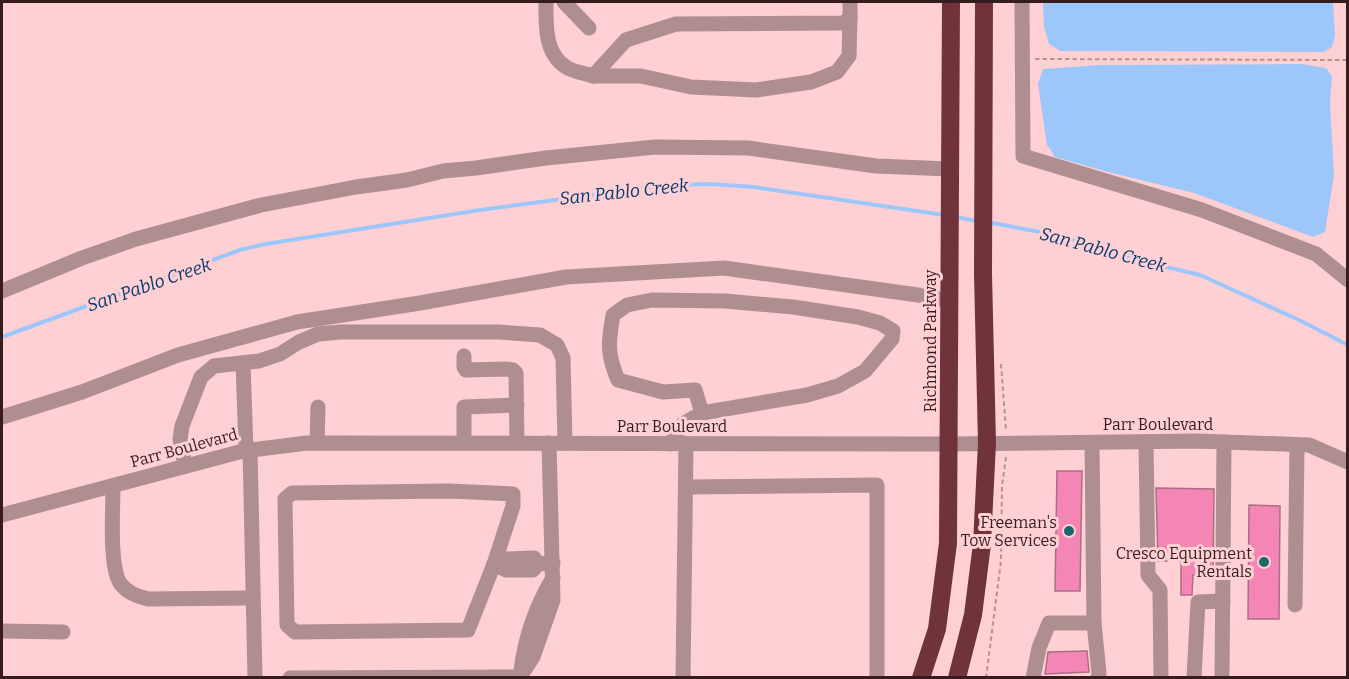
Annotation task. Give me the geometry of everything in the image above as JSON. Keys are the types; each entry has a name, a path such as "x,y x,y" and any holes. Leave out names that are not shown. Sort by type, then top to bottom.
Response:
{"highway":[{"name":"Richmond Parkway","path":"921,678 937,629 948,543 951,2"},
{"path":"957,678 973,615 981,553 987,443 983,274 984,2"}],"street":[{"path":"546,2 546,30 551,51 566,67 593,76 641,76 691,87 756,90 811,82 837,72 849,56 850,2"},
{"path":"564,2 588,28"},
{"path":"1022,2 1023,156 1202,210 1316,254 1347,280"},
{"path":"593,76 626,40 676,24 843,23 850,18"},
{"path":"2,291 82,258 126,243 261,205 356,187 408,180 442,171 655,147 748,148 876,166 950,169"},
{"path":"2,417 82,392 178,355 287,325 566,277 724,268 918,295 950,302"},
{"path":"670,444 683,424 702,413 807,395 838,386 865,371 892,339 893,331 880,323 849,316 793,307 725,302 652,300 627,305 613,315 609,338 609,359 618,380 663,392 695,390 702,413"},
{"path":"185,466 180,439 182,426 201,377 214,366 243,363 280,354 318,334 341,332 499,332 540,335 557,345 563,358 565,443"},
{"path":"464,356 466,370 506,369 516,373 517,443"},
{"path":"243,363 254,598 255,678"},
{"path":"464,443 464,407 517,405"},
{"path":"317,443 318,406"},
{"path":"1146,442 1148,575 1160,590 1161,678"},
{"path":"1222,678 1224,442"},
{"name":"Parr Boulevard","path":"2,515 248,450 317,443 1224,442 1309,445 1347,462"},
{"path":"290,678 335,676 520,677 523,653 541,598 554,578 546,564 549,443"},
{"path":"1092,443 1094,623 1098,678"},
{"path":"683,678 686,444"},
{"path":"1295,605 1297,445"},
{"path":"686,487 877,485 877,678"},
{"path":"112,486 114,572 122,586 134,595 148,599 254,598"},
{"path":"449,491 513,494 513,506 494,564 468,630 296,632 287,625 285,499 292,493 449,491"},
{"path":"494,564 506,570 533,570 546,564"},
{"path":"1194,678 1198,602 1223,601"},
{"path":"1033,678 1039,648 1049,623 1094,623"},
{"path":"2,632 63,632"}],"path":[{"path":"1023,59 1347,60"}],"water":[{"path":"1043,2 1333,2 1335,36 1332,47 1324,52 1060,51 1049,44 1044,27"},
{"path":"1301,64 1326,68 1332,76 1330,103 1334,175 1325,232 1313,237 1194,193 1055,157 1047,145 1038,84 1043,69 1099,65"}],"building":[{"name":"Freeman's Tow Services","path":"1057,471 1082,471 1080,591 1055,591"},
{"path":"1156,488 1214,489 1213,576 1193,575 1192,595 1181,595 1181,561 1158,561"},
{"name":"Cresco Equipment Rentals","path":"1249,505 1280,506 1279,619 1248,619"},
{"path":"1087,651 1089,672 1045,674 1048,652"}],"waterway":[{"name":"San Pablo Creek","path":"2,337 240,250 266,244 480,210 666,185 710,184 754,187 944,215"},
{"name":"San Pablo Creek","path":"955,217 977,221"},
{"name":"San Pablo Creek","path":"987,222 1066,237 1100,251 1200,275 1348,345"}],"place":[{"name":"Freeman's Tow Services","path":"1069,531"},
{"name":"Cresco Equipment Rentals","path":"1264,562"}]}
